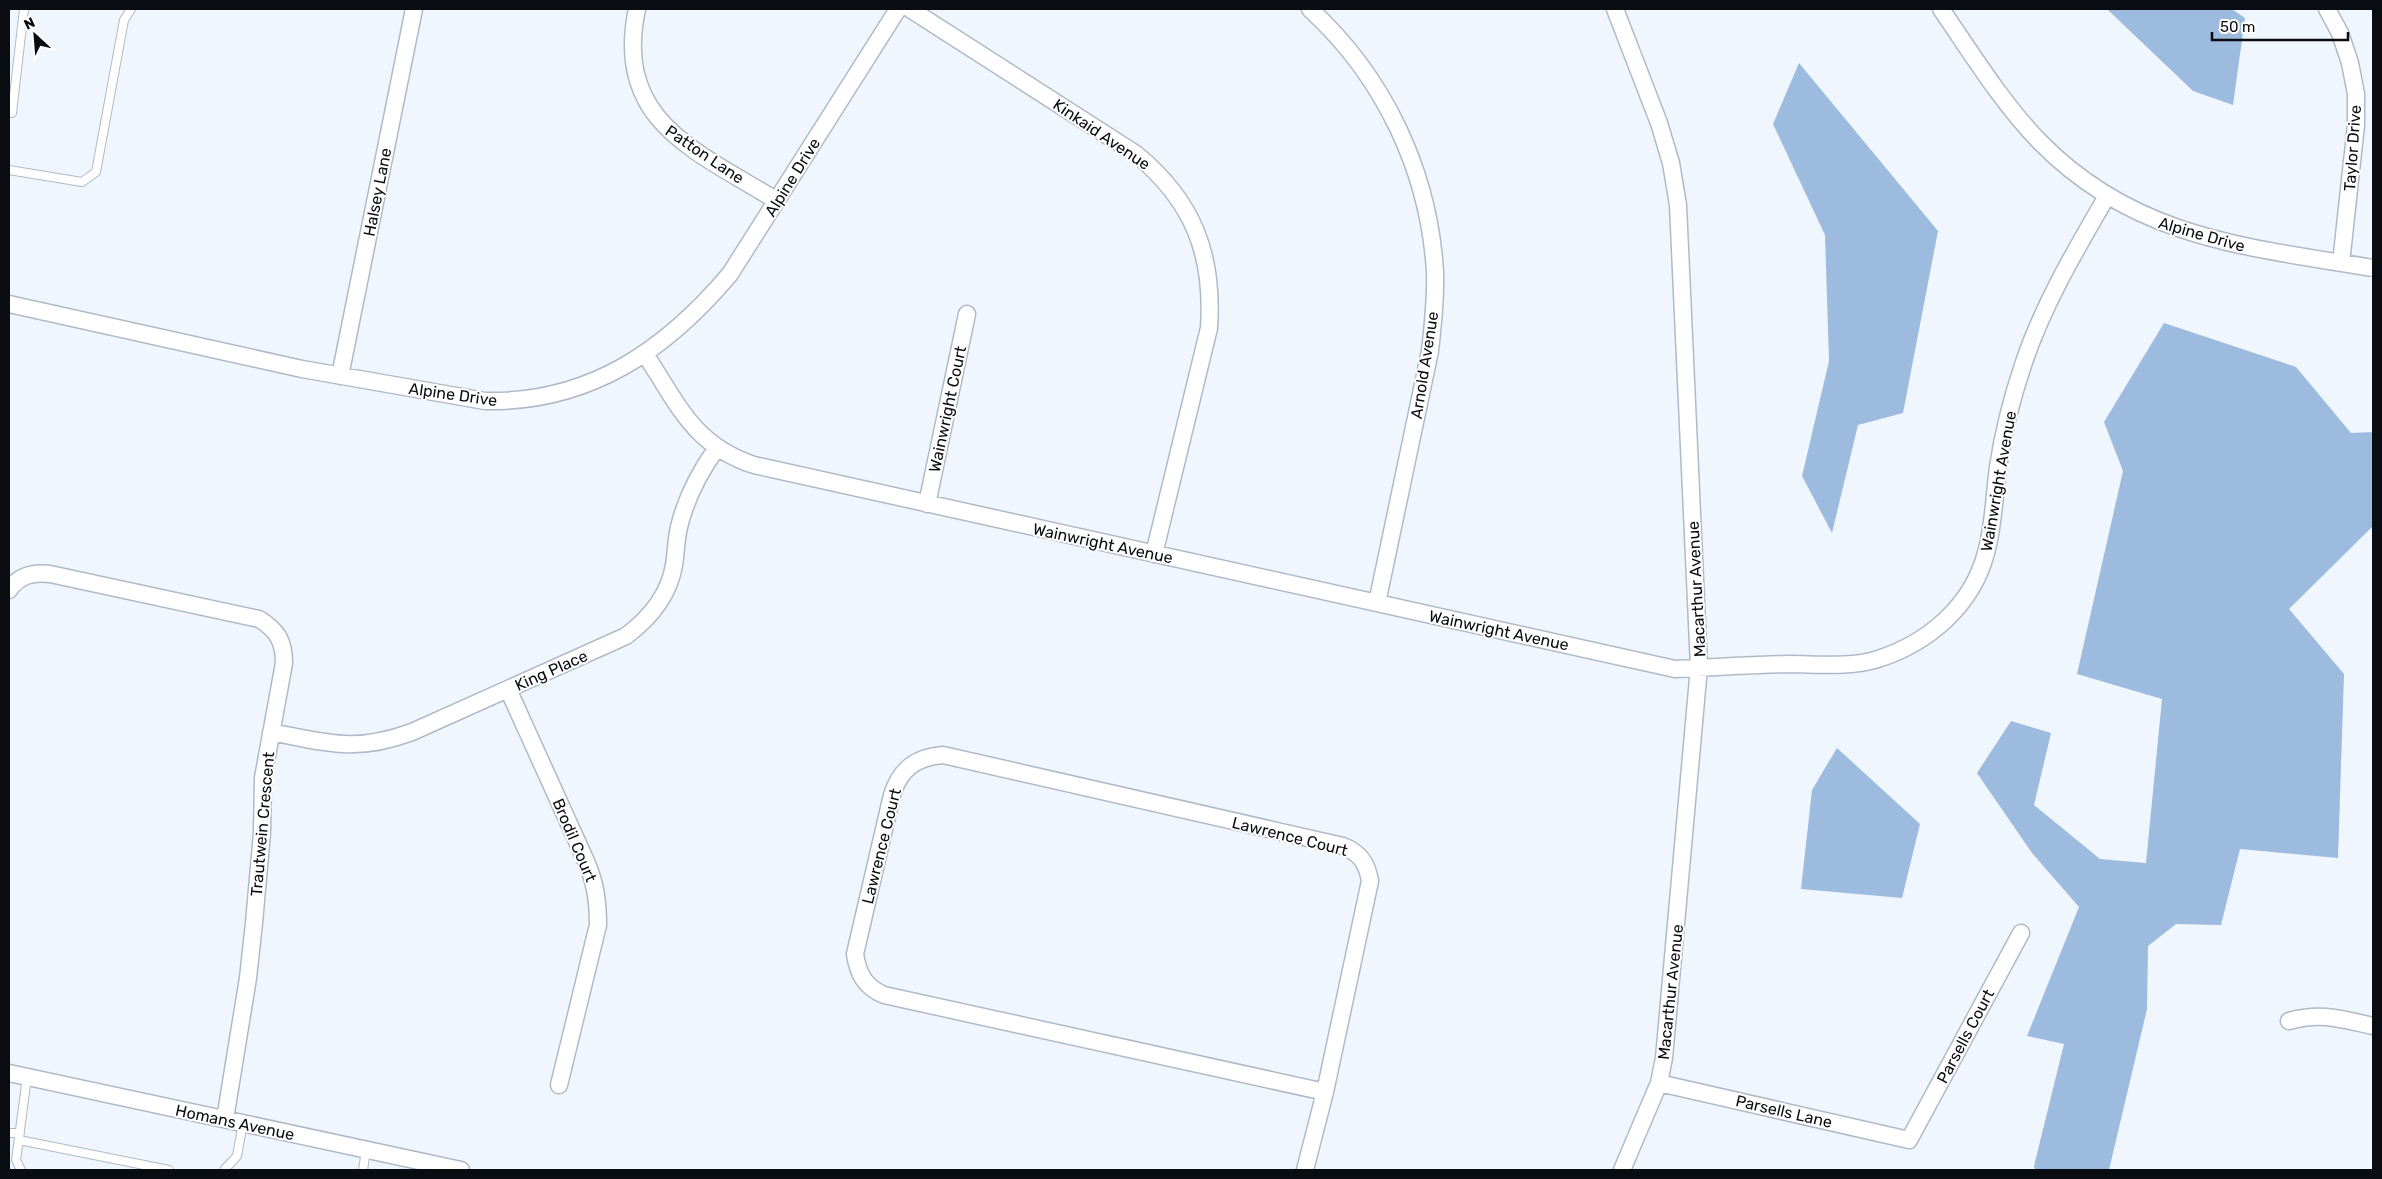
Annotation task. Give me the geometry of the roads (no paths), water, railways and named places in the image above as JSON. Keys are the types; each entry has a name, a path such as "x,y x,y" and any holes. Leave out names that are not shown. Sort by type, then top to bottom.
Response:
{"street":[{"name":"Halsey Lane","path":"340,376 414,9"},
{"name":"Patton Lane","path":"637,9 632,39 632,61 641,91 647,104 660,122 676,137 777,201"},
{"name":"Alpine Drive","path":"9,304 340,376 485,401 514,402 543,398 578,387 610,374 645,354 674,333 709,299 730,274 898,9"},
{"name":"Kinkaid Avenue","path":"910,9 1136,154 1156,170 1175,192 1190,216 1201,243 1208,270 1211,299 1209,328 1154,554"},
{"name":"Arnold Avenue","path":"1310,9 1353,56 1379,92 1396,122 1411,158 1423,195 1431,234 1435,273 1430,351 1377,603"},
{"name":"Macarthur Avenue","path":"1615,9 1659,123 1671,163 1678,205 1699,667 1664,1058 1660,1083 1622,1170"},
{"name":"Alpine Drive","path":"1941,9 2016,114 2040,142 2068,168 2107,196 2141,215 2176,229 2218,242 2373,268"},
{"name":"Taylor Drive","path":"2327,9 2340,33 2350,63 2356,94 2356,125 2340,263"},
{"name":"Wainwright Avenue","path":"645,354 692,426 716,449 754,465 1675,669 1736,665 1849,664 1876,660 1904,650 1927,636 1946,620 1962,602 1975,582 1986,554 2008,415 2023,364 2042,315 2065,268 2107,196"},
{"name":"Wainwright Court","path":"927,504 967,314"},
{"name":"King Place","path":"271,732 334,745 362,745 386,742 508,690 626,636 642,624 656,608 667,589 674,567 678,528 687,499 699,473 716,449"},
{"name":"Trautwein Crescent","path":"9,590 13,583 37,572 259,619 271,626 280,636 284,649 284,662 263,778 262,833 249,969 225,1120"},
{"name":"Brodil Court","path":"508,690 585,858 594,880 598,902 598,925 559,1085"},
{"name":"Lawrence Court","path":"1305,1170 1325,1092 1370,881 1368,868 1361,857 1343,846 943,755 922,759 904,770 896,781 892,794 855,954 857,969 864,981 874,991 884,995 1325,1092"},
{"name":"Parsells Court","path":"1909,1140 2021,933"},
{"path":"2289,1021 2310,1015 2334,1017 2373,1026"},
{"name":"Homans Avenue","path":"9,1073 451,1169"},
{"name":"Parsells Lane","path":"1660,1083 1909,1140"}],"lane":[{"path":"11,112 24,9"},
{"path":"9,170 82,182 96,172 124,20 132,9"},
{"path":"21,1170 16,1160 27,1077"},
{"path":"224,1170 237,1156 243,1123"},
{"path":"9,1133 169,1170"},
{"path":"363,1170 366,1150"}]}
